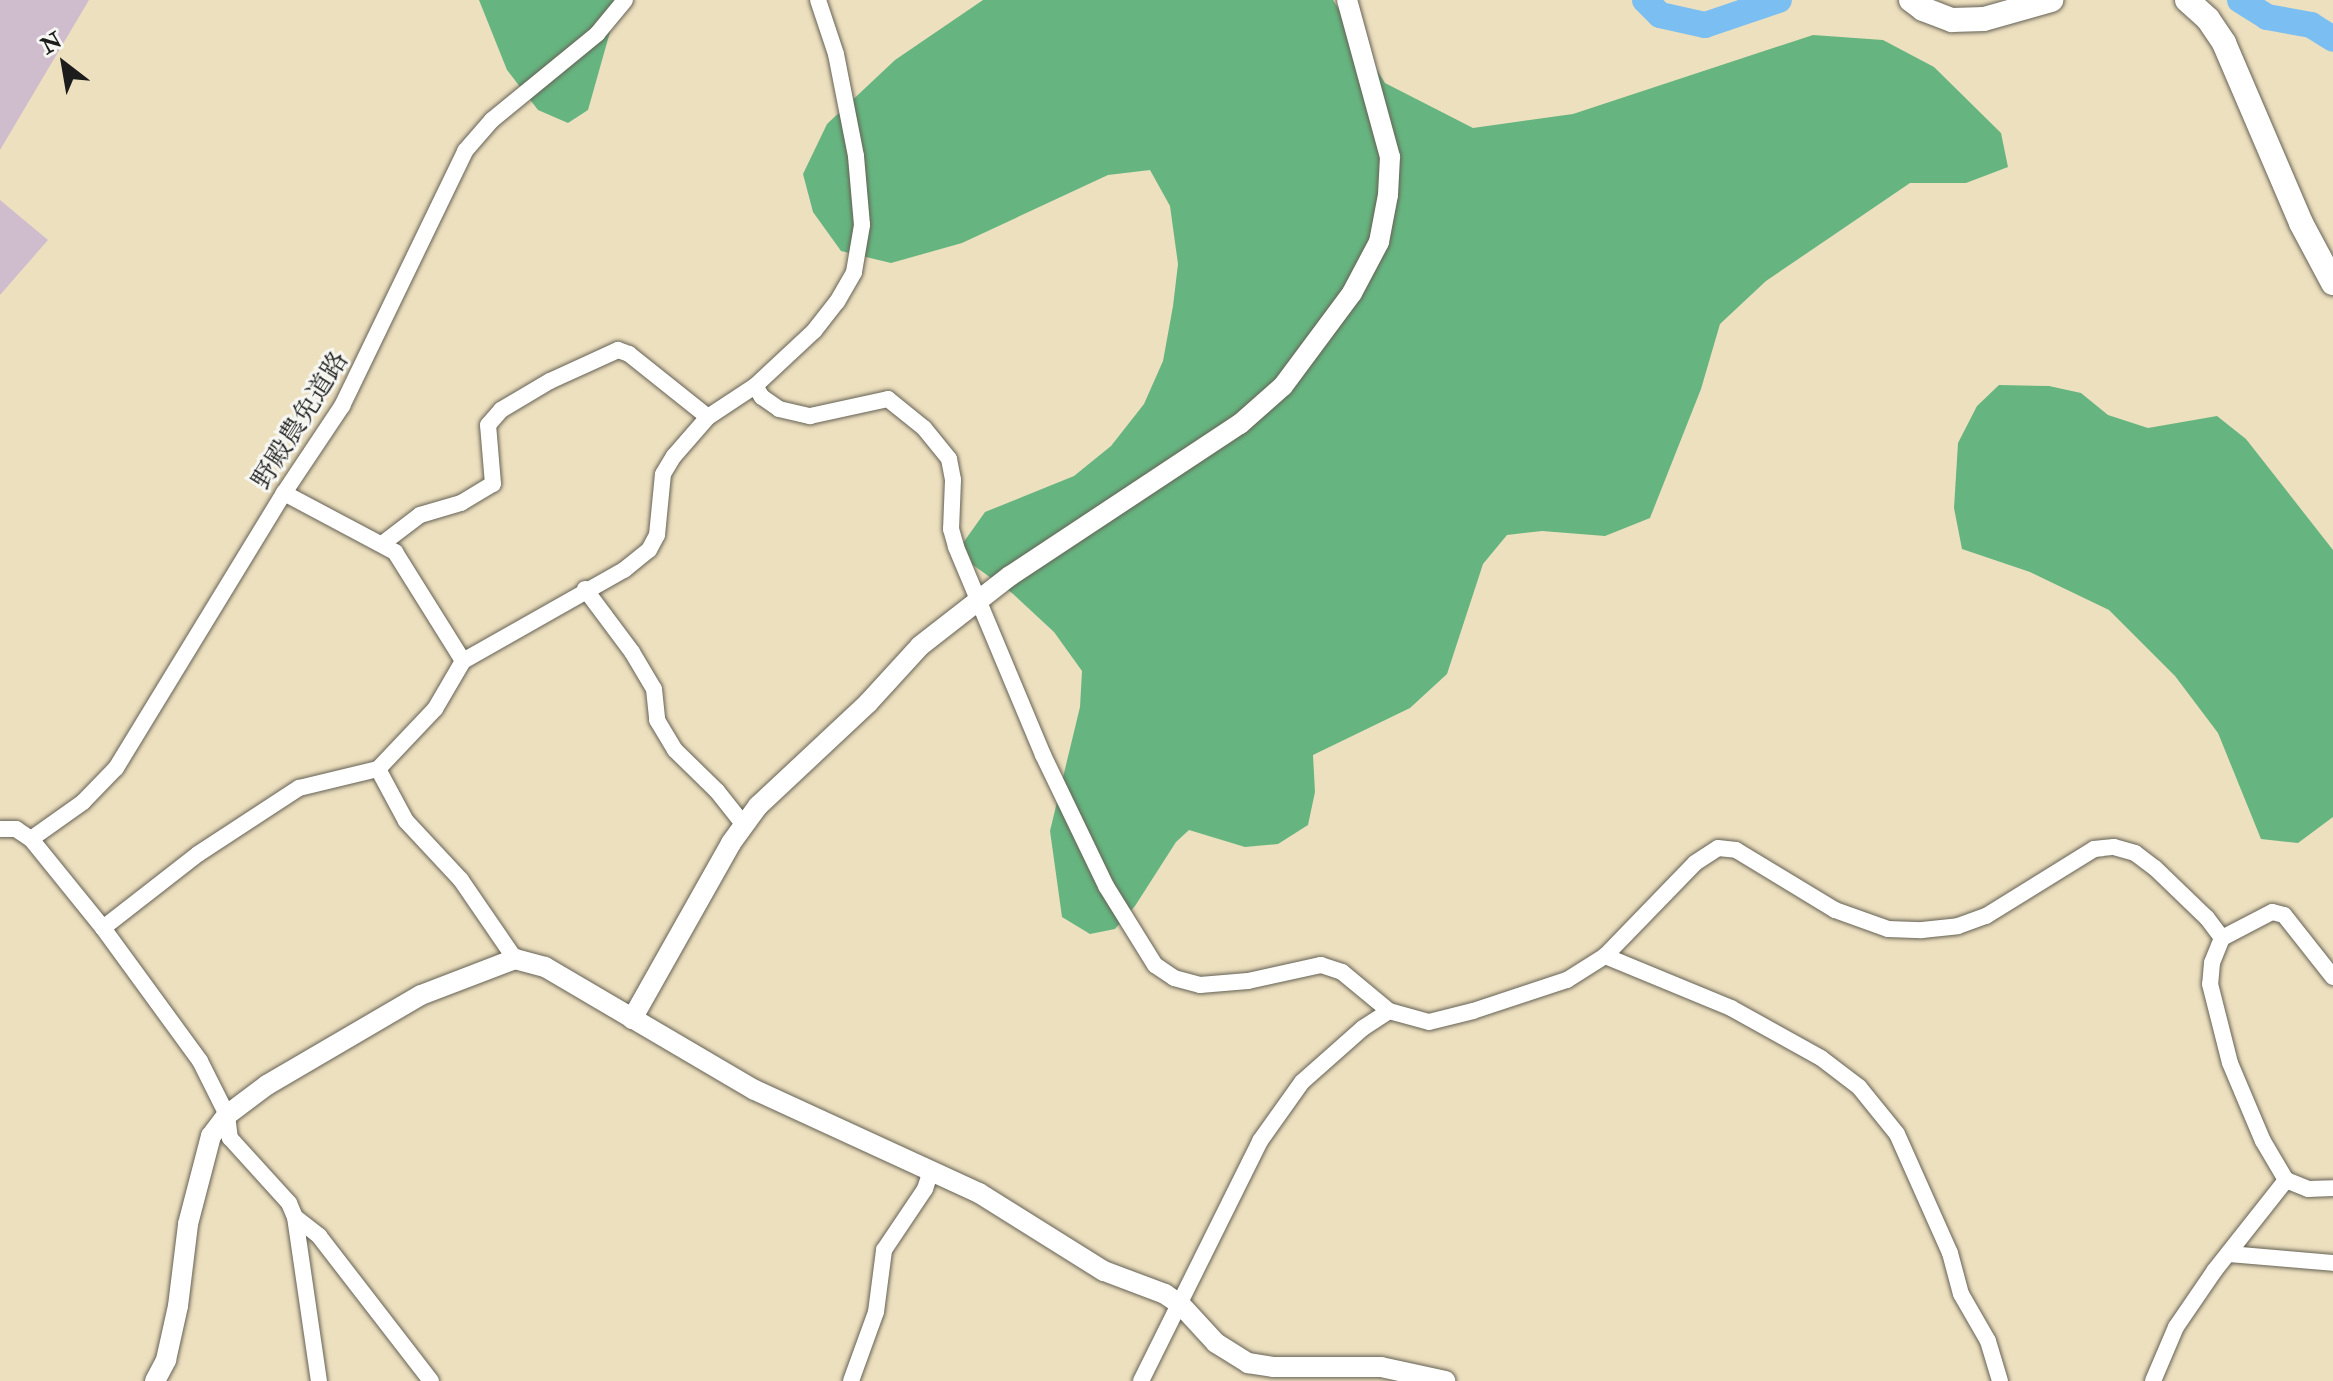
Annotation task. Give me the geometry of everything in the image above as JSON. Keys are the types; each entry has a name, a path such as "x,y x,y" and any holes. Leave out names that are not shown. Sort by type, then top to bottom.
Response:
{"main road":[{"path":"1911,0 1923,9 1952,20 1984,19 2051,0"},
{"path":"2187,0 2208,19 2224,43 2301,223 2333,283"}],"street":[{"name":"野殿農免道路","path":"31,839 83,802 116,768 284,493 342,406 369,356 465,151 492,120 589,42 625,0"},
{"path":"103,928 198,854 299,788 378,769 435,709 463,661 585,589 624,570 649,550 657,535 663,474 708,417 755,386 814,331 837,302 854,272 862,225 856,156 836,54 818,0"},
{"path":"632,1019 758,806 868,703 920,646 980,599 1240,424 1283,386 1352,293 1379,242 1388,195 1390,157 1347,0"},
{"path":"382,544 420,515 461,503 493,484 488,425 501,410 550,381 618,350 629,354 708,417"},
{"path":"755,386 762,397 779,409 810,416 888,399 924,428 952,466 951,529 1049,768 1106,886 1155,965 1174,978 1200,985 1248,981 1321,965 1342,972 1389,1011 1429,1022 1567,980 1605,956 1695,863 1718,848 1736,850 1835,910 1888,929 1922,930 1958,926 1986,916 2094,849 2114,847 2135,853 2155,868 2207,918 2222,938"},
{"path":"284,493 382,544 404,563 463,661"},
{"path":"585,589 632,652 654,689 657,720 675,750 717,791 744,825"},
{"path":"378,769 406,821 461,880 515,959"},
{"path":"0,829 16,829 31,839 103,928 200,1061 227,1115 230,1138 289,1203 295,1217 319,1381"},
{"path":"2333,977 2284,915 2272,912 2222,938 2212,963 2210,984 2230,1063 2263,1141 2286,1180 2308,1189 2333,1188"},
{"path":"1605,956 1731,1008 1821,1058 1868,1097 1897,1134 1919,1180 1950,1253 1961,1294 1988,1341 2000,1381"},
{"path":"155,1381 166,1360 178,1306 188,1224 211,1136 227,1115 267,1085 421,995 515,959 545,967 755,1090 931,1170 1000,1206 1104,1271 1165,1294 1181,1305 1216,1343 1248,1363 1273,1367 1381,1367 1445,1381"},
{"path":"1141,1381 1260,1141 1302,1082 1363,1028 1389,1011"},
{"path":"851,1381 876,1312 884,1250 925,1189 931,1170"},
{"path":"2153,1381 2176,1327 2286,1180"},
{"path":"295,1217 319,1236 431,1381"},
{"path":"2229,1254 2333,1263"}],"shaded area":[{"path":"0,0 89,0 0,150"},
{"path":"0,200 48,240 0,295"}],"green space":[{"path":"479,0 619,0 588,110 568,123 538,110 507,70"},
{"path":"983,0 1333,0 1385,83 1473,128 1573,114 1813,35 1883,40 1934,67 2001,133 2008,167 1966,183 1910,183 1766,281 1720,324 1701,389 1650,518 1605,536 1542,531 1507,535 1483,564 1447,674 1410,708 1313,755 1315,792 1308,825 1278,844 1245,847 1189,830 1176,842 1135,906 1115,929 1090,934 1062,917 1050,831 1080,707 1082,671 1054,632 1012,593 973,565 963,543 985,512 1074,476 1111,446 1144,404 1163,361 1173,306 1178,264 1170,206 1150,170 1108,175 962,243 891,263 841,251 813,212 803,174 827,124 895,60"},
{"path":"1999,385 2049,386 2081,393 2108,415 2148,428 2217,416 2246,439 2333,550 2333,817 2298,843 2261,839 2218,733 2175,676 2109,610 2030,572 1962,549 1954,508 1958,443 1977,406"}],"waterway":[{"path":"1645,0 1660,15 1705,25 1779,0"},
{"path":"2240,0 2267,17 2311,25 2333,39"}]}
